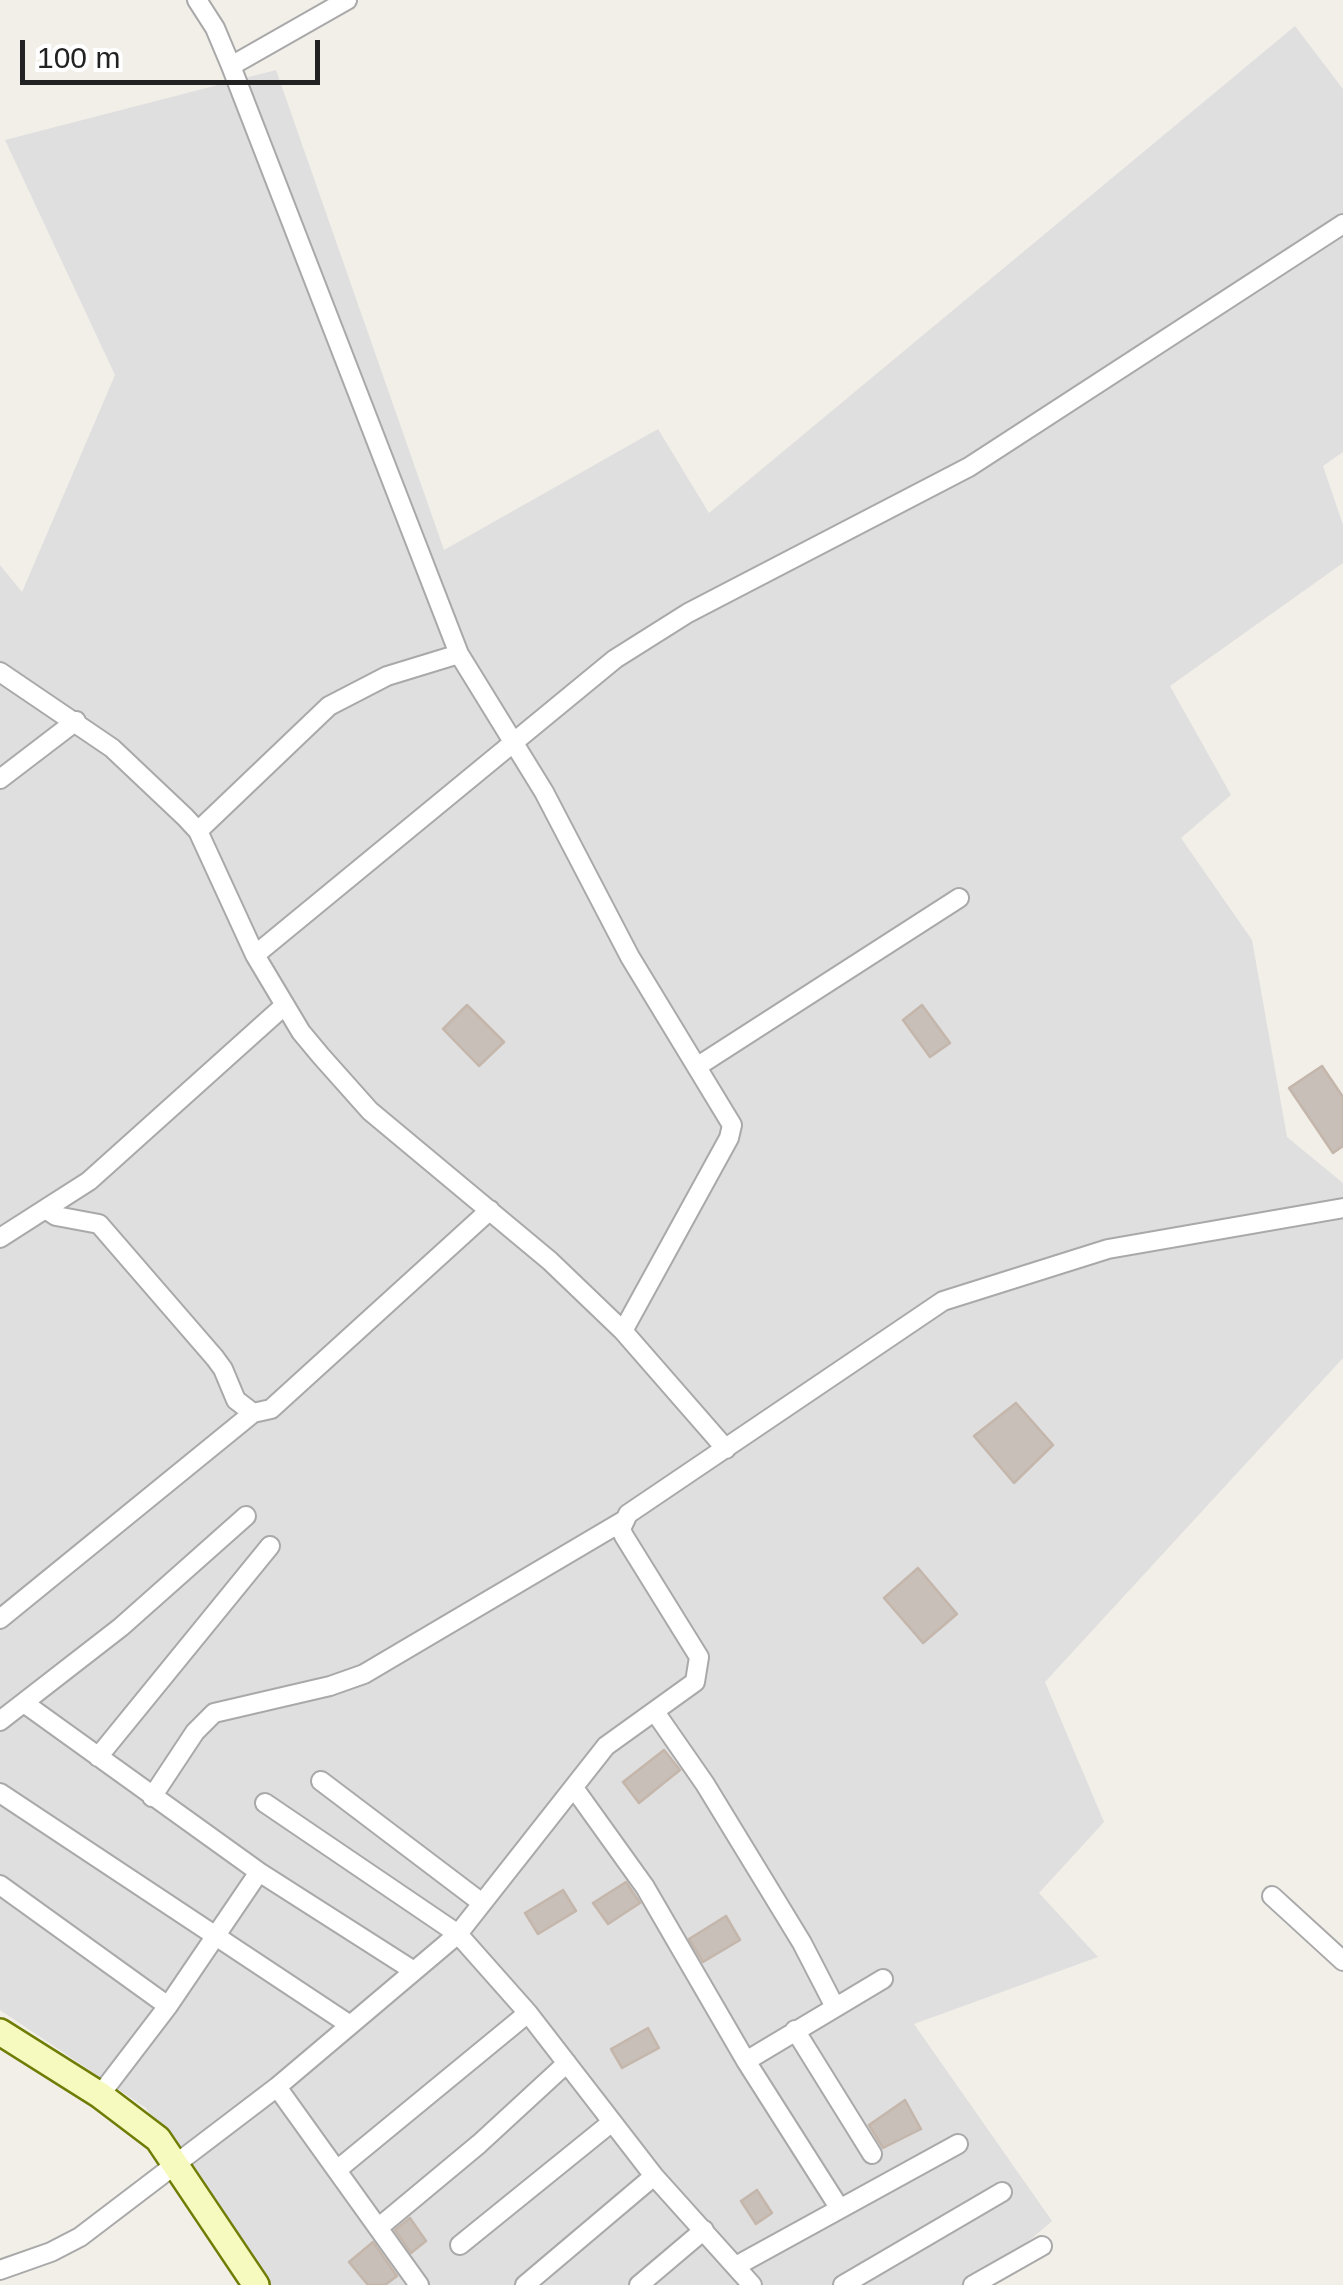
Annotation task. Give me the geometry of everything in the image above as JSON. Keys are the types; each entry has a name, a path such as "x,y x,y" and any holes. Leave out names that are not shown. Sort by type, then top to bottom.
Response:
{"street":[{"path":"197,0 215,28 231,66 459,654 544,792 630,957 732,1125 729,1138 624,1332"},
{"path":"231,66 347,0"},
{"path":"255,954 583,682 660,630 969,466 1343,224"},
{"path":"198,832 329,706 387,676 459,654"},
{"path":"0,672 126,759 198,832 255,954 301,1032 370,1111 550,1261 624,1332 726,1449"},
{"path":"0,778 76,721"},
{"path":"698,1066 960,898"},
{"path":"0,1238 89,1180 285,1006"},
{"path":"152,1797 195,1732 214,1713 330,1686 364,1674 623,1521 943,1301 1108,1249 1343,1208"},
{"path":"47,1210 56,1216 99,1224 215,1358 236,1400 253,1413"},
{"path":"0,1618 253,1413 271,1409 490,1210"},
{"path":"0,1722 121,1626 246,1516"},
{"path":"0,2270 64,2246 277,2087 414,1972 458,1934 606,1746 695,1682 699,1657 624,1536 623,1521"},
{"path":"98,1757 270,1546"},
{"path":"24,1703 259,1872 414,1972"},
{"path":"655,1712 705,1784 802,1942 834,2006"},
{"path":"321,1782 482,1904"},
{"path":"574,1788 645,1887 746,2061 840,2209"},
{"path":"0,1793 350,2025"},
{"path":"264,1803 458,1934 528,2013 654,2176 752,2285"},
{"path":"100,2095 168,2006 259,1872"},
{"path":"0,1885 168,2006"},
{"path":"1272,1896 1343,1960"},
{"path":"746,2061 883,1978"},
{"path":"337,2170 528,2013"},
{"path":"795,2030 872,2154"},
{"path":"0,2032 100,2095 158,2139 256,2285"},
{"path":"378,2228 479,2144 567,2062"},
{"path":"277,2087 419,2285"},
{"path":"460,2245 612,2122"},
{"path":"736,2266 958,2144"},
{"path":"526,2285 654,2176"},
{"path":"843,2285 1002,2192"},
{"path":"639,2285 704,2230"},
{"path":"973,2285 1042,2246"}],"shaded area":[{"path":"1295,26 1343,89 1343,452 1323,466 1343,525 1343,563 1170,686 1231,795 1181,838 1252,940 1287,1137 1343,1183 1343,1358 1045,1682 1104,1822 1039,1893 1098,1957 914,2024 1052,2221 978,2285 264,2285 146,2108 0,2010 0,565 22,592 115,375 5,140 276,70 444,550 658,429 709,513"}],"building":[{"path":"467,1005 504,1042 479,1066 443,1029"},
{"path":"922,1005 950,1043 930,1057 903,1020"},
{"path":"1322,1066 1343,1097 1343,1146 1333,1153 1289,1088"},
{"path":"1016,1403 1053,1445 1014,1483 974,1436"},
{"path":"918,1568 957,1614 923,1643 884,1598"},
{"path":"664,1750 680,1770 639,1803 623,1782"},
{"path":"626,1882 640,1903 608,1924 593,1903"},
{"path":"563,1890 576,1911 538,1934 525,1913"},
{"path":"726,1916 740,1940 703,1962 689,1939"},
{"path":"648,2028 659,2048 622,2068 611,2049"},
{"path":"905,2100 921,2129 883,2148 869,2125"},
{"path":"757,2190 772,2213 756,2224 741,2201"},
{"path":"410,2218 426,2241 411,2253 395,2230"},
{"path":"373,2242 397,2276 385,2285 368,2285 349,2262"}]}
